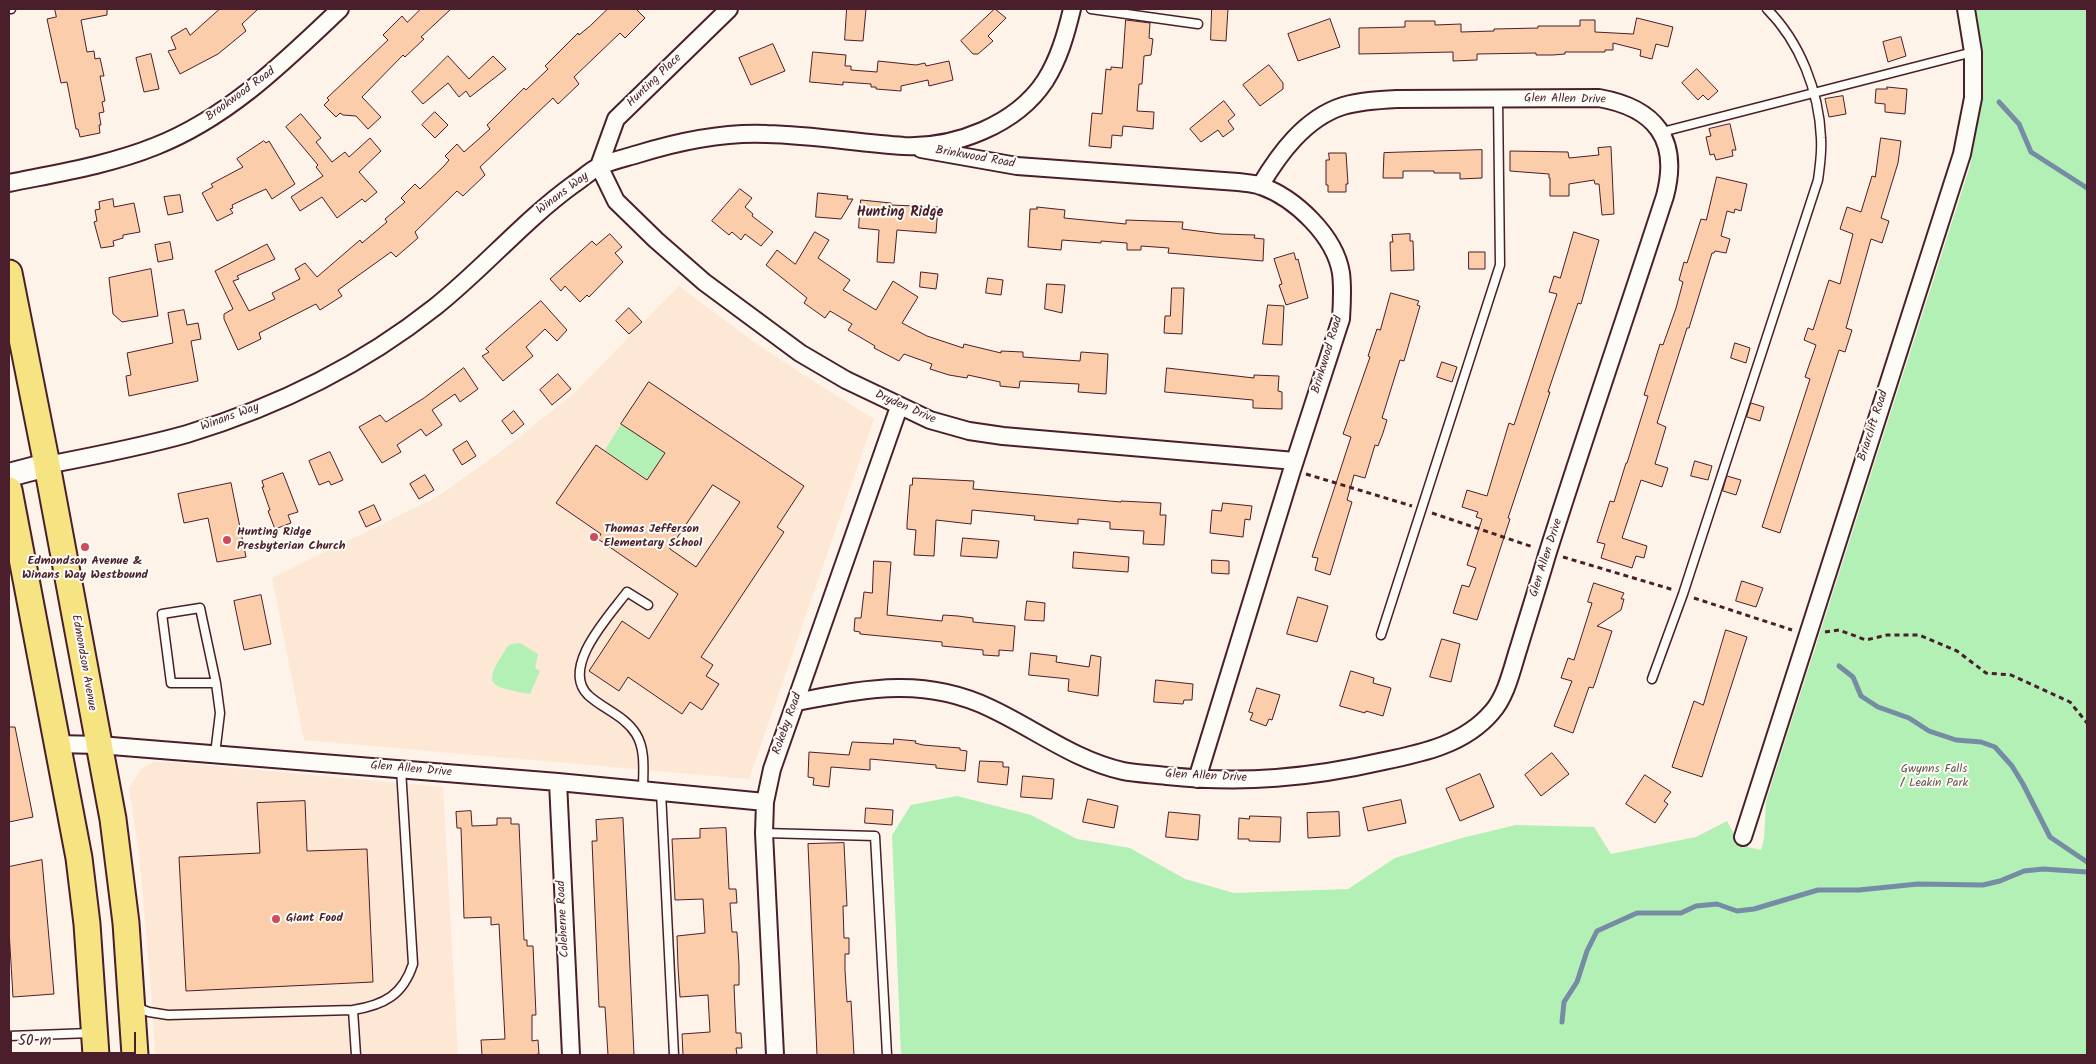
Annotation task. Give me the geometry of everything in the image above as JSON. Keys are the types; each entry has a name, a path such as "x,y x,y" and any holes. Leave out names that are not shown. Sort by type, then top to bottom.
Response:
{"main road":[{"name":"Edmondson Avenue","path":"9,273 47,465 120,868 135,1055"},
{"path":"9,490 80,858 96,1044"}],"street":[{"name":"Brookwood Road","path":"9,183 123,158 186,132 221,113 249,92 281,66 340,9"},
{"name":"Hunting Place","path":"599,166 616,118 730,9"},
{"name":"Winans Way","path":"47,465 187,434 309,387 356,361 436,306 524,223 599,166 677,144 719,136 763,133 812,135 907,146 950,141 978,133 1008,118 1031,100 1056,62 1066,35 1072,9"},
{"name":"Briarclift Road","path":"1743,837 1802,634 1962,154 1973,98 1973,52 1966,9"},
{"name":"Glen Allen Drive","path":"796,702 854,691 925,688 960,696 990,708 1073,753 1097,763 1124,771 1197,779 1231,780 1314,775 1410,756 1442,746 1463,736 1480,725 1495,710 1507,686 1548,552 1665,196 1670,177 1670,162 1662,132 1652,120 1637,109 1618,101 1599,98 1498,100 1396,99 1365,102 1341,107 1318,118 1276,158 1260,186"},
{"name":"Brinkwood Road","path":"907,146 1018,166 1238,182 1260,186 1302,210 1319,227 1332,248 1341,271 1343,296 1341,319 1197,779"},
{"name":"Dryden Drive","path":"599,166 616,201 656,240 704,282 800,353 846,380 899,407 930,420 969,431 1003,436 1295,461"},
{"name":"Rokeby Road","path":"775,1055 764,833 765,802 772,769 899,407"},
{"path":"9,475 47,465"},
{"name":"Glen Allen Drive","path":"57,744 99,745 402,769 765,802"},
{"name":"Coleherne Road","path":"558,782 571,1055"}],"lane":[{"path":"1091,9 1198,24"},
{"path":"1652,678 1686,584 1818,180 1821,138 1819,117 1813,93 1797,49 1787,32 1768,9"},
{"path":"1662,132 1973,52"},
{"path":"1381,635 1500,266 1498,100"},
{"path":"643,790 642,748 636,733 627,723 588,694 582,686 580,671 581,662 589,644 627,592 648,605"},
{"path":"215,754 220,713 216,683 200,608 162,614 171,683 216,683"},
{"path":"132,1006 149,1012 168,1015 353,1010 382,1004 393,996 410,976 413,964 402,769"},
{"path":"661,792 674,1055"},
{"path":"764,833 875,836 887,1055"},
{"path":"353,1010 356,1055"},
{"path":"9,1036 96,1044"}],"path":[{"path":"1568,558 1676,591"},
{"path":"1690,596 1802,634 1839,630 1866,640 1887,635 1919,635 1957,651 1986,673 2011,675 2070,702 2087,723"}],"shaded area":[{"name":"Thomas Jefferson Elementary School","path":"679,286 754,342 874,419 749,779 304,740 272,578 437,497 495,456 572,395"},
{"path":"154,762 443,787 458,1055 155,1055 139,854 129,788 142,768"}],"green space":[{"name":"Gwynns Falls / Leakin Park","path":"1975,9 2087,9 2087,1055 901,1055 892,835 911,805 957,796 1031,815 1077,839 1130,848 1185,879 1234,893 1348,889 1395,858 1462,838 1516,825 1594,827 1611,854 1696,837 1727,821 1740,845 1761,850 1764,839 1766,802 1772,782 1970,166 1982,88 1981,48"},
{"path":"621,424 665,453 647,479 605,450"},
{"path":"520,643 538,654 535,668 540,671 530,694 505,689 493,682 494,669 508,646"}],"building":[{"path":"55,9 107,9 107,15 81,20 87,52 94,51 95,59 100,58 104,76 100,76 105,101 102,102 104,112 99,113 100,133 80,137 78,129 76,129 67,82 61,83 47,19 56,17"},
{"path":"220,9 258,9 242,24 246,31 218,54 180,74 168,51 176,49 171,37 186,28 190,35"},
{"path":"421,9 451,9 421,37 424,39 405,57 403,55 362,97 381,117 368,129 356,116 340,113 336,117 324,105 329,100 327,98 388,40 383,35 402,16 407,22"},
{"path":"608,9 636,9 645,18 625,38 620,33 574,77 579,84 558,104 553,98 480,167 485,175 463,196 457,191 415,232 418,238 396,257 391,252 338,290 342,296 320,310 316,304 259,333 261,339 238,350 224,319 224,314 233,309 215,271 267,244 275,259 237,276 239,279 233,281 249,311 275,299 272,293 300,279 295,269 305,263 317,277 360,240 362,243 387,222 385,219 405,202 401,198 415,184 420,189 444,166 449,160 445,156 457,144 464,152 490,129 487,125 524,88 526,90 548,69 545,66 578,33 579,35"},
{"path":"847,9 866,9 863,41 845,40"},
{"path":"995,9 1006,18 988,36 993,41 978,54 973,54 961,41"},
{"path":"1212,9 1228,9 1226,41 1211,40"},
{"path":"1637,18 1673,27 1668,47 1656,44 1652,59 1640,56 1641,50 1613,43 1613,50 1605,50 1605,52 1565,52 1565,54 1553,55 1536,55 1536,53 1477,54 1477,60 1453,61 1453,52 1359,54 1359,28 1405,27 1405,21 1435,21 1435,25 1461,24 1461,32 1538,28 1538,26 1580,26 1580,20 1595,20 1595,32 1633,34"},
{"path":"1330,19 1340,47 1298,61 1288,34"},
{"path":"1126,20 1150,23 1149,38 1153,39 1151,55 1144,56 1142,84 1139,84 1137,111 1154,112 1153,129 1123,126 1122,136 1112,135 1111,148 1089,146 1092,113 1102,114 1106,69 1111,70 1111,67 1122,68"},
{"path":"1901,37 1906,56 1888,62 1883,42"},
{"path":"773,44 785,71 751,85 739,58"},
{"path":"813,52 846,55 845,66 851,66 851,70 877,72 878,61 916,65 925,63 926,66 949,61 953,80 929,86 928,80 901,86 901,91 876,89 876,87 871,87 871,84 843,82 843,85 810,82"},
{"path":"151,54 159,89 144,92 136,58"},
{"path":"448,56 469,79 493,56 506,69 470,97 466,91 459,97 448,83 423,104 412,92"},
{"path":"1269,65 1283,83 1283,89 1260,106 1243,85"},
{"path":"1697,69 1718,91 1708,100 1703,95 1698,100 1682,83"},
{"path":"1887,87 1907,89 1905,114 1885,112 1885,104 1875,103 1876,89 1887,89"},
{"path":"1843,96 1846,114 1829,117 1825,99"},
{"path":"1224,101 1235,115 1228,121 1234,129 1223,137 1218,130 1201,142 1190,129"},
{"path":"435,112 448,125 435,138 422,125"},
{"path":"301,114 321,138 316,142 332,162 345,152 349,157 370,138 381,151 359,172 377,192 365,202 362,199 337,218 322,197 300,211 291,197 323,176 316,167 318,165 286,127"},
{"path":"1730,124 1736,150 1732,150 1733,156 1716,160 1714,154 1710,155 1706,137 1711,136 1709,129"},
{"path":"1881,138 1901,141 1898,163 1881,218 1889,221 1882,243 1871,239 1846,328 1852,330 1845,352 1839,350 1780,533 1762,527 1810,379 1805,377 1816,345 1804,340 1808,328 1813,330 1829,280 1840,284 1853,234 1840,229 1847,207 1861,212 1872,176 1875,177"},
{"path":"264,141 266,143 269,141 295,184 272,199 266,189 255,194 232,205 233,208 230,209 233,213 217,221 202,193 213,187 211,184 243,167 237,159"},
{"path":"1611,147 1614,214 1602,215 1599,184 1595,184 1594,180 1569,184 1569,196 1550,196 1549,174 1510,171 1510,151 1568,152 1569,158 1599,155 1598,148"},
{"path":"1482,150 1482,178 1460,179 1460,173 1403,171 1403,178 1383,178 1384,153"},
{"path":"1329,153 1346,153 1348,184 1346,184 1346,192 1328,192 1328,185 1326,185 1326,160 1329,160"},
{"path":"1717,177 1747,184 1741,211 1735,209 1734,213 1727,211 1721,236 1730,239 1726,253 1715,251 1712,253 1657,423 1666,427 1655,464 1668,468 1662,487 1641,480 1622,538 1647,546 1644,558 1636,556 1632,568 1601,558 1605,544 1597,542 1610,501 1614,502 1627,463 1648,396 1644,395 1660,344 1663,345 1676,308 1683,282 1679,280 1684,262 1687,263 1701,219 1706,220"},
{"path":"740,189 752,198 745,207 753,214 752,216 773,232 761,246 745,234 741,240 732,232 729,235 712,221"},
{"path":"818,193 848,196 847,199 853,199 841,219 816,217"},
{"path":"180,195 183,212 168,215 164,197"},
{"path":"113,199 114,207 134,203 140,232 123,235 123,238 113,241 114,246 101,248 94,222 97,221 95,210 100,209 99,202"},
{"path":"861,200 891,203 891,205 938,207 936,233 897,230 894,263 877,262 879,230 859,228"},
{"path":"1037,207 1065,210 1064,218 1126,224 1126,220 1183,222 1182,229 1221,234 1255,235 1254,238 1264,239 1263,261 1168,253 1169,248 1141,246 1141,250 1127,250 1127,243 1101,241 1101,243 1062,240 1061,250 1028,247 1030,209 1037,209"},
{"path":"815,232 829,240 818,258 850,280 843,290 876,310 893,281 918,297 902,323 927,336 963,348 964,344 1001,353 1001,351 1023,352 1023,357 1080,361 1081,352 1108,354 1106,394 1078,392 1079,384 1020,381 1019,388 1000,386 1000,382 968,375 967,378 949,375 930,369 932,364 904,354 899,361 874,348 875,346 848,330 852,324 830,311 825,318 804,303 807,298 766,265 777,250 795,264"},
{"path":"1574,232 1599,240 1581,304 1578,303 1548,392 1550,392 1508,518 1510,519 1477,620 1453,613 1462,585 1469,587 1476,568 1467,565 1482,519 1476,517 1478,512 1462,507 1467,490 1487,496 1509,423 1514,425 1557,294 1549,292 1554,276 1560,278"},
{"path":"610,234 622,247 615,253 623,262 589,297 587,295 580,302 565,286 561,291 550,279 592,241 596,245"},
{"path":"1410,234 1410,241 1413,241 1414,270 1391,271 1390,242 1393,242 1392,235"},
{"path":"170,242 173,259 158,262 155,245"},
{"path":"1469,252 1485,252 1485,269 1469,269"},
{"path":"1294,253 1296,260 1298,259 1308,298 1286,305 1279,285 1282,284 1274,259"},
{"path":"151,269 158,316 122,322 113,314 109,278"},
{"path":"921,272 938,274 936,289 920,287"},
{"path":"988,278 1003,280 1001,295 986,293"},
{"path":"1047,284 1065,285 1062,313 1045,309"},
{"path":"1172,288 1184,288 1182,334 1164,333 1165,316 1170,316"},
{"path":"1391,293 1419,301 1417,305 1420,306 1404,361 1400,360 1382,418 1387,420 1378,446 1375,445 1365,478 1354,475 1347,500 1352,502 1330,575 1315,570 1318,558 1312,557 1351,437 1343,434 1370,357 1368,356 1377,329 1380,330"},
{"path":"541,301 567,330 557,341 545,329 526,347 533,356 503,381 482,356 489,352 486,349"},
{"path":"1268,305 1284,306 1282,345 1263,344"},
{"path":"629,308 642,322 629,334 616,321"},
{"path":"184,310 187,325 198,323 201,339 191,341 198,381 129,396 126,376 131,375 127,353 173,343 168,313"},
{"path":"1735,343 1750,348 1746,363 1731,358"},
{"path":"1442,362 1457,367 1452,382 1437,377"},
{"path":"464,368 478,389 460,402 455,394 432,410 442,425 426,436 421,429 397,445 401,452 382,463 359,427 380,415 386,422 424,398"},
{"path":"1167,368 1254,378 1254,375 1279,376 1278,391 1282,392 1282,409 1253,408 1253,400 1165,392"},
{"path":"558,374 571,389 552,405 540,390"},
{"path":"649,382 804,486 777,527 784,532 701,657 713,665 706,676 719,684 702,710 690,702 682,714 628,677 619,691 589,671 622,621 649,639 678,594 598,539 601,534 556,503 596,445 647,480 665,453 621,424","holes":["713,485 740,502 696,567 670,549"]},
{"path":"1751,403 1764,407 1760,421 1747,417"},
{"path":"514,411 524,424 512,434 502,421"},
{"path":"467,441 476,456 462,465 453,450"},
{"path":"330,452 343,480 331,485 329,481 319,485 309,461"},
{"path":"1695,461 1712,466 1708,480 1691,476"},
{"path":"283,473 298,512 288,515 291,523 275,529 268,511 270,510 262,487 264,487 262,481"},
{"path":"425,475 434,490 419,499 410,484"},
{"path":"1727,476 1741,480 1736,495 1723,491"},
{"path":"913,478 974,481 973,489 1121,502 1161,503 1160,515 1166,515 1164,545 1143,544 1144,531 1110,529 1110,522 1078,519 1078,524 1034,520 1035,516 972,510 971,524 936,520 934,556 914,555 916,530 907,529 910,485 912,485"},
{"name":"Hunting Ridge Presbyterian Church","path":"231,483 246,557 217,562 208,518 184,523 178,494"},
{"path":"1223,503 1252,506 1250,520 1245,519 1243,537 1210,533 1212,510 1221,511"},
{"path":"374,505 381,520 366,527 359,512"},
{"path":"963,538 999,541 997,558 961,556"},
{"path":"1074,552 1129,557 1128,572 1073,568"},
{"path":"1212,560 1229,561 1229,574 1212,573"},
{"path":"874,561 891,562 887,615 942,621 943,615 958,616 973,618 973,622 1015,626 1013,651 999,650 999,656 983,655 983,650 942,646 942,642 860,634 860,632 854,631 855,618 861,618 864,592 872,593"},
{"path":"1742,581 1763,588 1756,607 1736,601"},
{"path":"1594,583 1624,593 1621,599 1624,599 1621,610 1597,626 1612,631 1595,683 1593,688 1589,687 1573,733 1554,726 1572,681 1561,678 1568,658 1574,660 1592,603 1588,602"},
{"path":"261,595 271,644 244,650 234,601"},
{"path":"1298,597 1328,606 1317,642 1287,634"},
{"path":"1027,601 1045,603 1044,621 1025,620"},
{"path":"1726,630 1747,637 1702,777 1672,767 1694,701 1703,705"},
{"path":"1442,639 1460,644 1451,682 1430,677"},
{"path":"1031,653 1057,656 1056,662 1089,667 1091,655 1101,657 1098,696 1068,691 1069,679 1029,675"},
{"path":"1351,671 1374,678 1373,683 1391,688 1383,716 1340,706"},
{"path":"1156,680 1193,684 1192,700 1184,700 1183,704 1154,702"},
{"path":"1257,688 1280,695 1272,720 1269,719 1266,726 1250,720 1253,713 1249,712"},
{"path":"9,727 15,727 33,817 9,822"},
{"path":"894,739 916,741 915,743 923,745 960,748 960,750 967,751 965,771 936,768 936,765 870,759 870,770 831,767 829,787 813,785 814,778 808,777 809,752 849,755 852,742 893,744"},
{"path":"1552,753 1569,774 1541,796 1525,775"},
{"path":"980,761 1003,762 1003,767 1009,767 1007,785 978,782"},
{"path":"1480,774 1494,807 1460,821 1446,789"},
{"path":"1645,775 1671,792 1664,801 1668,804 1655,823 1626,804"},
{"path":"1023,776 1054,779 1052,799 1021,797"},
{"path":"1088,799 1118,806 1114,828 1083,822"},
{"path":"1401,800 1406,823 1368,831 1363,808"},
{"name":"Giant Food","path":"305,801 307,851 367,849 373,982 186,991 179,857 260,853 257,803"},
{"path":"866,808 893,810 892,825 865,823"},
{"path":"471,811 472,826 497,825 497,818 511,818 511,824 519,824 524,940 527,940 527,946 533,946 536,1015 532,1015 532,1041 538,1040 539,1054 482,1055 481,1040 505,1039 499,924 491,925 491,917 464,918 461,828 457,828 456,812"},
{"path":"1169,812 1200,815 1198,840 1166,837"},
{"path":"1339,812 1340,836 1308,838 1307,813"},
{"path":"1250,816 1281,817 1280,842 1238,839 1239,818 1249,819"},
{"path":"623,818 634,1055 608,1055 605,1007 599,1007 592,841 597,841 596,820"},
{"path":"726,828 729,889 736,889 737,903 730,903 732,932 737,932 739,965 739,985 734,985 736,1033 741,1033 742,1048 736,1048 737,1055 683,1055 682,1034 710,1032 708,995 680,997 677,936 705,933 703,899 675,900 672,839 700,838 700,829"},
{"path":"844,843 847,906 843,906 844,938 849,938 849,954 845,954 845,970 847,1002 851,1001 854,1055 817,1055 808,844"},
{"path":"42,860 54,994 13,997 9,930 9,867"}],"waterway":[{"path":"1999,102 2019,124 2031,152 2087,188"},
{"path":"1839,666 1853,677 1861,696 1878,707 1909,718 1929,731 1956,740 1981,742 1995,747 2012,766 2050,837 2087,862"},
{"path":"1562,1022 1564,1002 1577,982 1587,951 1597,931 1637,913 1681,913 1696,906 1717,904 1737,911 1754,909 1818,890 1859,890 1918,884 1983,885 2000,881 2024,871 2043,869 2087,872"}],"place":[{"name":"Thomas Jefferson Elementary School","path":"594,537"},
{"name":"Hunting Ridge Presbyterian Church","path":"227,540"},
{"name":"Edmondson Avenue & Winans Way Westbound","path":"85,547"},
{"name":"Giant Food","path":"276,919"}],"district":[{"name":"Hunting Ridge","path":"900,214"}]}
